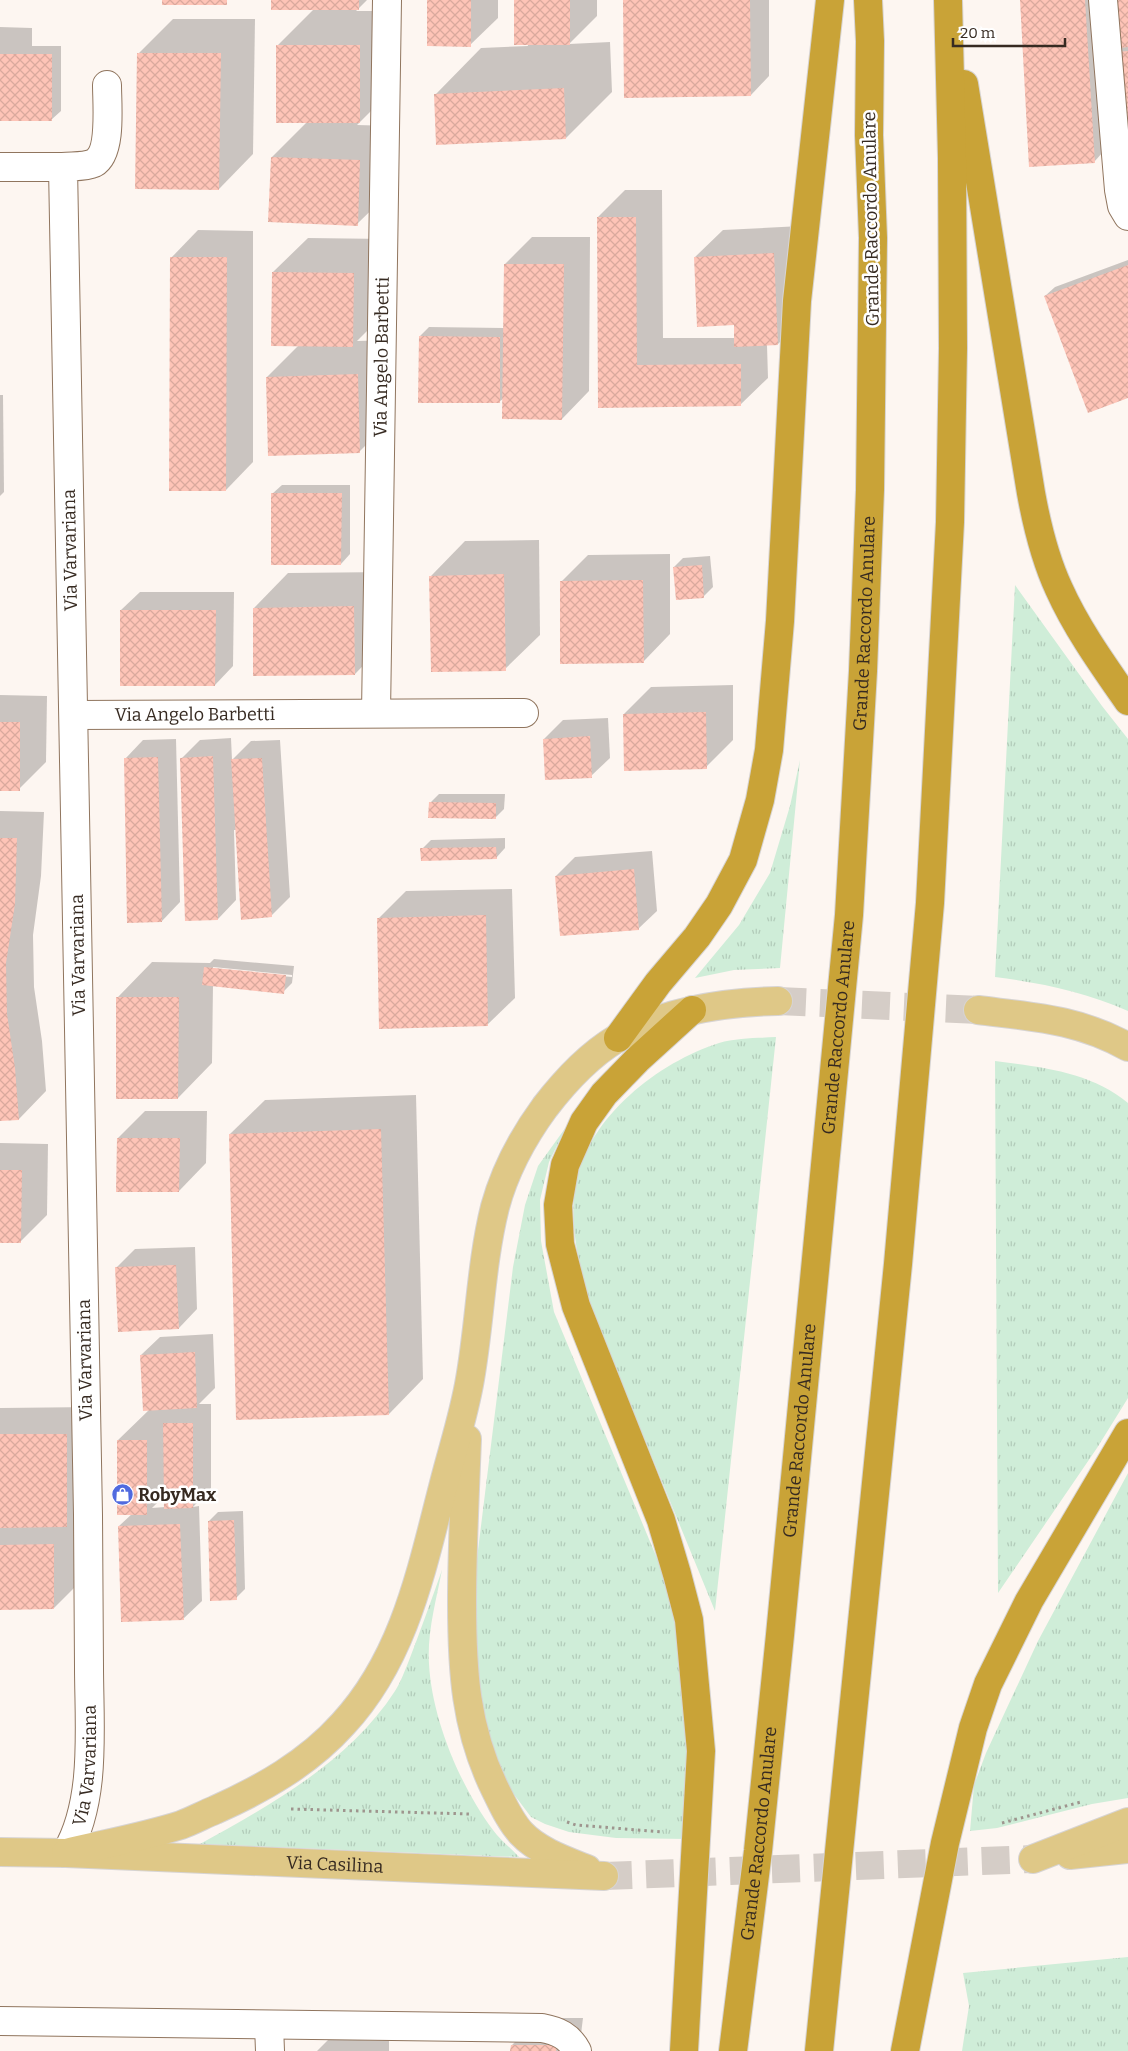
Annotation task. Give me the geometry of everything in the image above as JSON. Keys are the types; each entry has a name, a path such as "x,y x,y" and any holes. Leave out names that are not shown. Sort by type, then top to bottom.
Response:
{"highway":[{"path":"618,1038 658,983 697,937 719,905 743,860 760,800 769,750 779,630 797,301 830,0"},
{"name":"Grande Raccordo Anulare","path":"733,2051 758,1851 849,915 864,670 870,490 873,238 869,135 870,41 868,0"},
{"path":"949,0 1031,493 1040,537 1053,575 1069,608 1097,656 1128,701"},
{"path":"819,2051 898,1264 930,902 949,542 953,386 949,0"},
{"path":"684,2051 701,1751 688,1620 661,1520 576,1306 560,1244 558,1205 565,1165 584,1122 604,1094 637,1060 692,1010"},
{"path":"905,2051 945,1843 973,1728 988,1684 1029,1601 1128,1433"}],"main road":[{"path":"470,1380 491,1226 502,1186 527,1133 559,1089 588,1059 618,1038 648,1024 692,1010 740,1003 778,1001"},
{"path":"978,1010 1051,1019 1077,1025 1099,1032 1128,1047"},
{"name":"Via Casilina","path":"66,1853 184,1824 268,1784 318,1747 341,1726 377,1681 410,1610 470,1380"},
{"name":"Via Casilina","path":"0,1852 66,1853 604,1876 546,1851 520,1832 507,1814 492,1782 473,1729 464,1680 462,1634 462,1565 470,1380"},
{"path":"1128,1822 1033,1859 1128,1848"}],"street":[{"name":"Via Angelo Barbetti","path":"376,713 387,0"},
{"path":"1104,0 1119,190 1122,206 1128,216"},
{"path":"0,167 63,167 92,164 102,155 106,136 107,85"},
{"name":"Via Varvariana","path":"63,167 88,1515 89,1736 83,1809 79,1827 66,1853"},
{"name":"Via Angelo Barbetti","path":"74,715 524,713"},
{"path":"0,2021 243,2025 270,2038 542,2028 555,2030 567,2036 577,2051"}],"path":[{"path":"1002,1823 1083,1802"},
{"path":"285,1808 478,1814"},
{"path":"560,1819 576,1825 662,1832"}],"green space":[{"path":"1015,585 1128,739 1128,1011 1112,1004 1063,989 995,977"},
{"path":"800,760 780,968 734,970 695,978 739,925 770,873 790,806"},
{"path":"776,1037 715,1611 590,1306 576,1245 573,1214 574,1198 583,1159 595,1136 630,1095 651,1078 696,1052 719,1043 740,1039"},
{"path":"995,1061 1048,1069 1082,1078 1098,1084 1128,1103 1128,1398 1097,1448 998,1593"},
{"path":"566,1127 549,1162 540,1200 541,1241 554,1312 674,1599 686,1717 687,1839 616,1838 569,1832 531,1817 500,1776 484,1729 469,1623 513,1267 525,1205 538,1166"},
{"path":"1128,1473 1128,1798 1092,1804 997,1828 970,1831 974,1785 986,1753 1038,1641"},
{"path":"442,1570 429,1641 431,1685 436,1707 450,1751 470,1793 496,1834 519,1857 200,1844 281,1797 307,1779 355,1739 376,1716 401,1681"},
{"path":"1128,1957 1128,2051 962,2051 969,2006 963,1973"}],"building":[{"path":"162,0 227,0 227,5 162,5"},
{"path":"271,0 359,0 359,10 271,10"},
{"path":"427,0 471,0 471,47 427,46"},
{"path":"514,0 570,0 570,45 514,45"},
{"path":"623,0 750,0 751,96 624,98"},
{"path":"1020,0 1085,0 1095,163 1029,167"},
{"path":"1116,0 1128,0 1128,47 1120,48"},
{"path":"276,45 360,45 360,123 276,123"},
{"path":"1128,51 1128,168 1116,52"},
{"path":"137,53 221,53 219,190 135,189"},
{"path":"0,54 52,54 52,121 0,121"},
{"path":"564,88 566,139 436,145 434,94"},
{"path":"271,157 360,160 358,226 268,222"},
{"path":"597,217 636,217 637,365 741,364 741,406 598,408"},
{"path":"774,253 778,345 734,347 734,325 697,327 694,257"},
{"path":"170,257 227,257 226,491 169,491"},
{"path":"504,264 564,264 562,420 502,419"},
{"path":"1128,265 1128,398 1088,413 1044,296"},
{"path":"272,272 354,273 353,347 271,346"},
{"path":"419,336 500,337 500,403 418,403"},
{"path":"358,374 360,453 268,456 266,377"},
{"path":"271,493 342,493 341,565 271,565"},
{"path":"702,565 704,598 676,600 673,567"},
{"path":"504,574 506,671 431,672 429,576"},
{"path":"643,580 644,663 560,664 560,581"},
{"path":"354,606 355,675 253,676 253,608"},
{"path":"120,610 216,610 215,686 120,686"},
{"path":"706,712 707,769 624,771 623,714"},
{"path":"0,722 20,722 20,791 0,791"},
{"path":"590,736 592,778 545,780 543,739"},
{"path":"213,756 218,920 185,921 180,758"},
{"path":"158,757 162,922 127,923 124,758"},
{"path":"262,758 272,917 241,920 231,759"},
{"path":"429,802 496,803 496,819 428,818"},
{"path":"0,838 17,838 15,904 6,963 7,1014 15,1068 19,1120 0,1121"},
{"path":"496,847 497,859 421,861 420,848"},
{"path":"634,869 639,930 560,936 555,876"},
{"path":"486,915 488,1026 379,1029 377,918"},
{"path":"204,967 286,975 284,994 202,985"},
{"path":"116,997 179,997 178,1099 116,1099"},
{"path":"381,1129 389,1415 236,1420 229,1134"},
{"path":"117,1138 180,1138 179,1192 116,1192"},
{"path":"0,1170 22,1170 21,1243 0,1243"},
{"path":"176,1265 179,1329 118,1332 115,1267"},
{"path":"195,1352 197,1408 143,1411 140,1355"},
{"path":"163,1423 193,1423 193,1508 164,1509"},
{"path":"0,1434 67,1434 67,1527 0,1528"},
{"path":"117,1440 147,1440 147,1515 117,1515"},
{"path":"234,1520 237,1600 210,1601 208,1521"},
{"path":"180,1524 184,1620 121,1622 118,1526"},
{"path":"54,1544 54,1609 0,1610 0,1545"},
{"path":"511,2045 557,2045 556,2051 510,2051"}],"tunnel":[{"path":"778,1001 978,1010"},
{"path":"604,1876 1033,1859"}],"place":[{"name":"RobyMax","path":"122,1495"}]}
